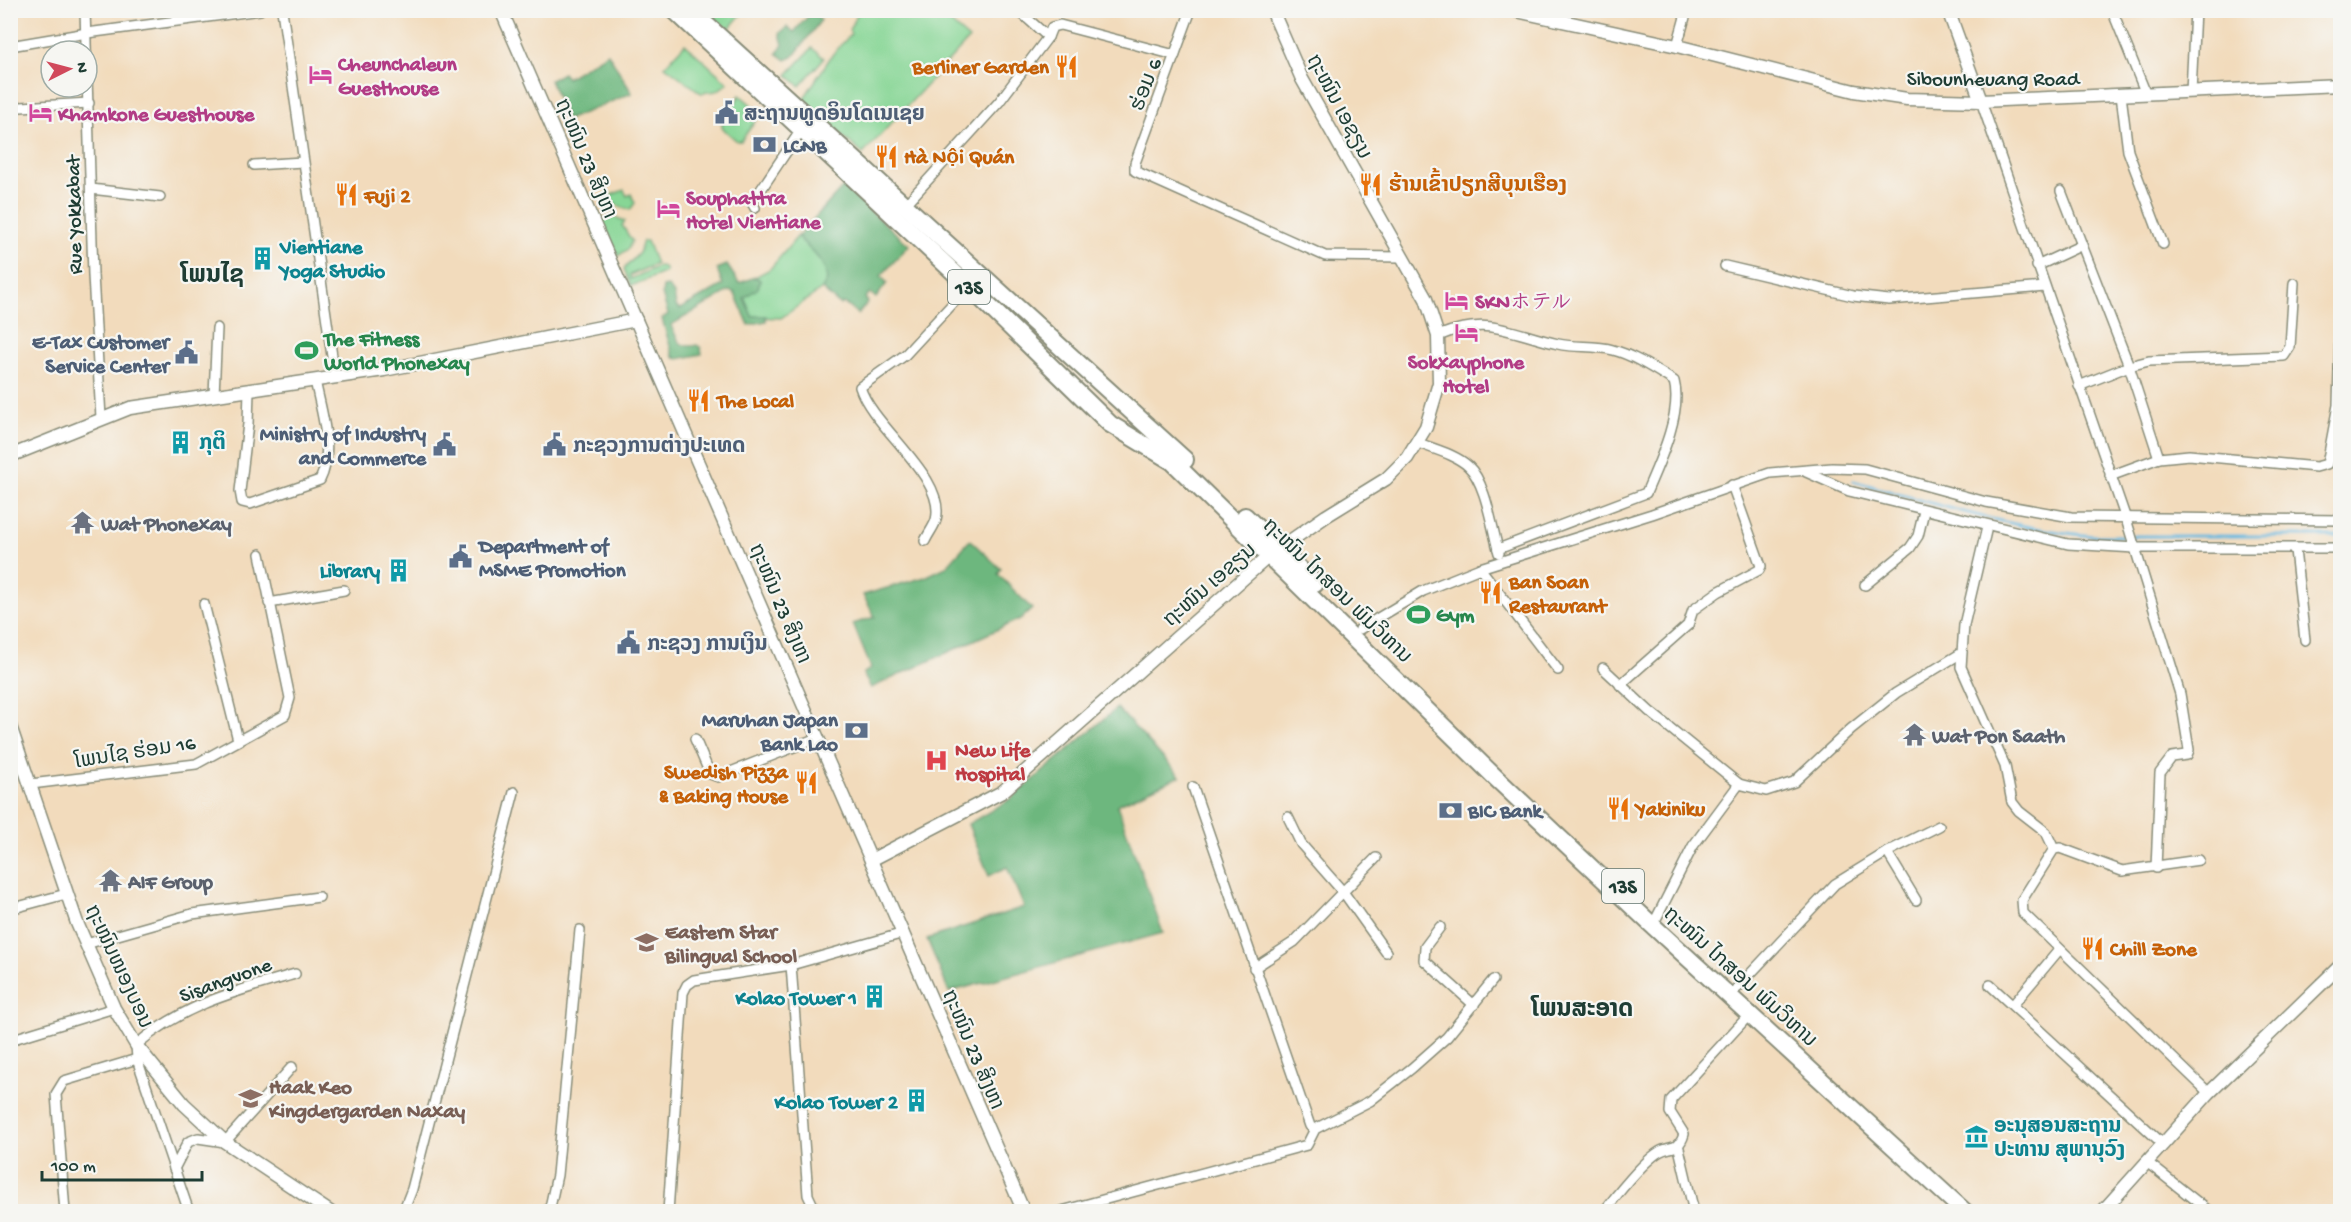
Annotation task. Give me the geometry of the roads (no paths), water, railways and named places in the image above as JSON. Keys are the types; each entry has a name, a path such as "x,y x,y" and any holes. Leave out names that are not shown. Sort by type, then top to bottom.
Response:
{"highway":[{"name":"ຖະໜົນ ໄກສອນ ພົມວິຫານ","path":"674,10 906,204 1275,552 1497,779 1965,1212"},
{"name":"ຖະໜົນ ໄກສອນ ພົມວິຫານ","path":"690,10 801,130 969,286 1110,424 1173,462 1360,628 1507,775 1657,917 1978,1212"}],"street":[{"name":"Rue Yokkabat","path":"85,10 100,418"},
{"path":"10,46 87,33 260,10"},
{"path":"282,10 335,377"},
{"name":"ຖະໜົນ 23 ສິງຫາ","path":"501,10 1024,1212"},
{"path":"1018,10 1048,37"},
{"name":"ຮ່ອມ 6","path":"1191,10 1135,163 1136,171 1324,256 1402,257"},
{"name":"ຖະໜົນ ເອຊຽນ","path":"871,860 1002,792 1275,552 1386,479 1407,458 1426,427 1439,382 1438,336 1426,299 1324,119 1283,39 1272,10"},
{"path":"1280,10 1283,39"},
{"path":"1677,46 1687,10"},
{"path":"2112,10 2146,94"},
{"path":"2192,92 2195,10"},
{"name":"Sibounheuang Road","path":"1518,11 1677,46 1854,91 1907,99 1982,102 2340,85"},
{"path":"1947,11 1982,102 2126,519 2180,693 2189,750 2187,755 2172,757 2160,773 2156,868"},
{"path":"906,204 999,102 1048,37 1052,27 1060,25 1175,55"},
{"path":"2121,95 2128,151 2163,244"},
{"path":"21,107 89,103"},
{"path":"755,208 752,203 801,130"},
{"path":"254,165 303,162"},
{"path":"91,189 160,197"},
{"path":"2061,191 2080,246 2129,366 2159,458"},
{"path":"2037,266 2080,246"},
{"path":"1725,266 1853,296 1889,300 2045,287"},
{"path":"2079,386 2129,366 2173,358 2283,356 2290,347 2294,283"},
{"path":"925,541 936,519 932,489 870,406 861,387 904,355 946,314 969,286"},
{"path":"10,456 100,418 130,408 448,359 636,320"},
{"path":"1438,336 1461,327 1479,325 1514,330 1559,344 1614,350 1674,381 1678,394 1663,453 1646,493 1498,549"},
{"path":"214,395 218,328"},
{"path":"2110,476 2159,458 2205,456 2316,467 2327,464 2338,405 2340,335"},
{"path":"249,390 249,424 240,490 242,502 250,504 320,480 326,468 327,452 315,380"},
{"path":"1416,442 1458,459 1474,472 1482,490 1501,562"},
{"path":"1360,628 1424,591 1480,568 1770,473 1806,472 1832,468 1865,469 1986,502 2071,517 2340,520"},
{"path":"1806,472 1849,491 1987,527 2068,544 2135,548 2295,550 2340,548"},
{"path":"1620,685 1683,630 1693,610 1718,592 1759,570 1761,566 1732,485"},
{"path":"1865,585 1910,548 1918,536 1924,511"},
{"path":"1987,527 1964,625 1960,654 1961,667 2005,766 2012,802 2019,811 2046,832 2054,849"},
{"path":"2295,550 2305,640"},
{"name":"ໂພນໄຊ ຮ່ອມ 16","path":"31,784 196,764 285,715 290,706 290,698 260,554"},
{"path":"1480,568 1558,670"},
{"path":"269,603 344,590"},
{"path":"204,604 238,740"},
{"path":"1603,668 1620,685 1739,784 1766,790 1794,782 1851,729 1896,693 1960,654"},
{"name":"ຖະໜົນໜອງບອນ","path":"10,726 66,894 114,1008 136,1045 184,1104 225,1142 330,1212"},
{"path":"694,739 710,774 718,777 817,738"},
{"path":"1657,917 1693,846 1739,784"},
{"path":"1193,787 1254,968 1311,1126 1315,1130"},
{"path":"403,1212 412,1189 514,792"},
{"path":"1288,818 1301,844 1344,893 1386,952"},
{"path":"1736,989 1834,884 1887,852 1939,826"},
{"path":"2199,860 2156,868 2112,870 2060,848 2054,849 2022,900 2022,907 2023,913 2059,950 2210,1094"},
{"path":"1887,852 1916,900"},
{"path":"1254,968 1294,942 1376,858"},
{"path":"10,909 66,894"},
{"path":"86,944 192,914 319,897"},
{"path":"1440,927 1425,947 1424,960 1474,1005"},
{"path":"549,1212 557,1175 580,930"},
{"path":"668,1212 684,988 694,980 791,965 904,933"},
{"path":"2013,1005 2059,950"},
{"path":"791,965 808,1195 816,1212"},
{"path":"2102,1212 2210,1094 2340,966"},
{"name":"Sisangvone","path":"136,1045 160,1025 203,1002 295,974"},
{"path":"1058,1212 1307,1145 1315,1130 1378,1094 1447,1036 1492,980"},
{"path":"1990,985 2164,1145"},
{"path":"10,1040 114,1008"},
{"path":"1604,1212 1659,1151 1671,1150 1678,1144 1684,1134 1670,1112 1671,1100 1750,1014"},
{"path":"136,1045 137,1059 189,1212"},
{"path":"64,1211 56,1094 58,1088 64,1081 137,1059"},
{"path":"174,1169 188,1142 198,1138 225,1142 292,1067"},
{"path":"1678,1144 1694,1212"},
{"path":"2148,1162 2210,1212"}],"waterway":[{"path":"1853,481 1972,514 2063,533 2094,536 2340,536"}],"place":[{"name":"Berliner Garden","path":"1067,66"},
{"name":"Cheunchaleun Guesthouse","path":"320,75"},
{"name":"Khamkone Guesthouse","path":"40,113"},
{"name":"ສະຖານທູດອິນໂດເນເຊຍ","path":"726,113"},
{"name":"LCNB","path":"765,145"},
{"name":"Hà Nội Quán","path":"886,156"},
{"name":"ຮ້ານເຂົ້າປຽກສີບຸນເຮືອງ","path":"1371,184"},
{"name":"Fuji 2","path":"346,195"},
{"name":"Souphattra Hotel Vientiane","path":"668,209"},
{"name":"Vientiane Yoga Studio","path":"262,258"},
{"name":"SKNホテル","path":"1457,301"},
{"name":"Sokxayphone Hotel","path":"1466,333"},
{"name":"The Fitness World Phonexay","path":"306,350"},
{"name":"E-Tax Customer Service Center","path":"187,353"},
{"name":"The Local","path":"699,400"},
{"name":"ກຸຕິ","path":"181,442"},
{"name":"Ministry of Industry and Commerce","path":"444,445"},
{"name":"ກະຊວງການຕ່າງປະເທດ","path":"555,445"},
{"name":"Wat Phonexay","path":"83,523"},
{"name":"Department of MSME Promotion","path":"461,557"},
{"name":"Library","path":"398,570"},
{"name":"Ban Soan Restaurant","path":"1491,593"},
{"name":"Gym","path":"1418,614"},
{"name":"ກະຊວງ ການເງິນ","path":"629,643"},
{"name":"Maruhan Japan Bank Lao","path":"856,731"},
{"name":"Wat Pon Saath","path":"1914,735"},
{"name":"New Life Hospital","path":"937,761"},
{"name":"Swedish Pizza & Baking House","path":"806,783"},
{"name":"Yakiniku","path":"1618,808"},
{"name":"BIC Bank","path":"1450,810"},
{"name":"AIF Group","path":"110,881"},
{"name":"Eastern Star Bilingual School","path":"647,943"},
{"name":"Chill Zone","path":"2092,948"},
{"name":"Kolao Tower 1","path":"875,997"},
{"name":"Haak Keo Kingdergarden Naxay","path":"251,1098"},
{"name":"Kolao Tower 2","path":"916,1101"},
{"name":"ອະນຸສອນສະຖານ ປະທານ ສຸພານຸວົງ","path":"1976,1137"}],"district":[{"name":"ໂພນໄຊ","path":"212,274"},
{"name":"ໂພນສະອາດ","path":"1582,1008"}]}
